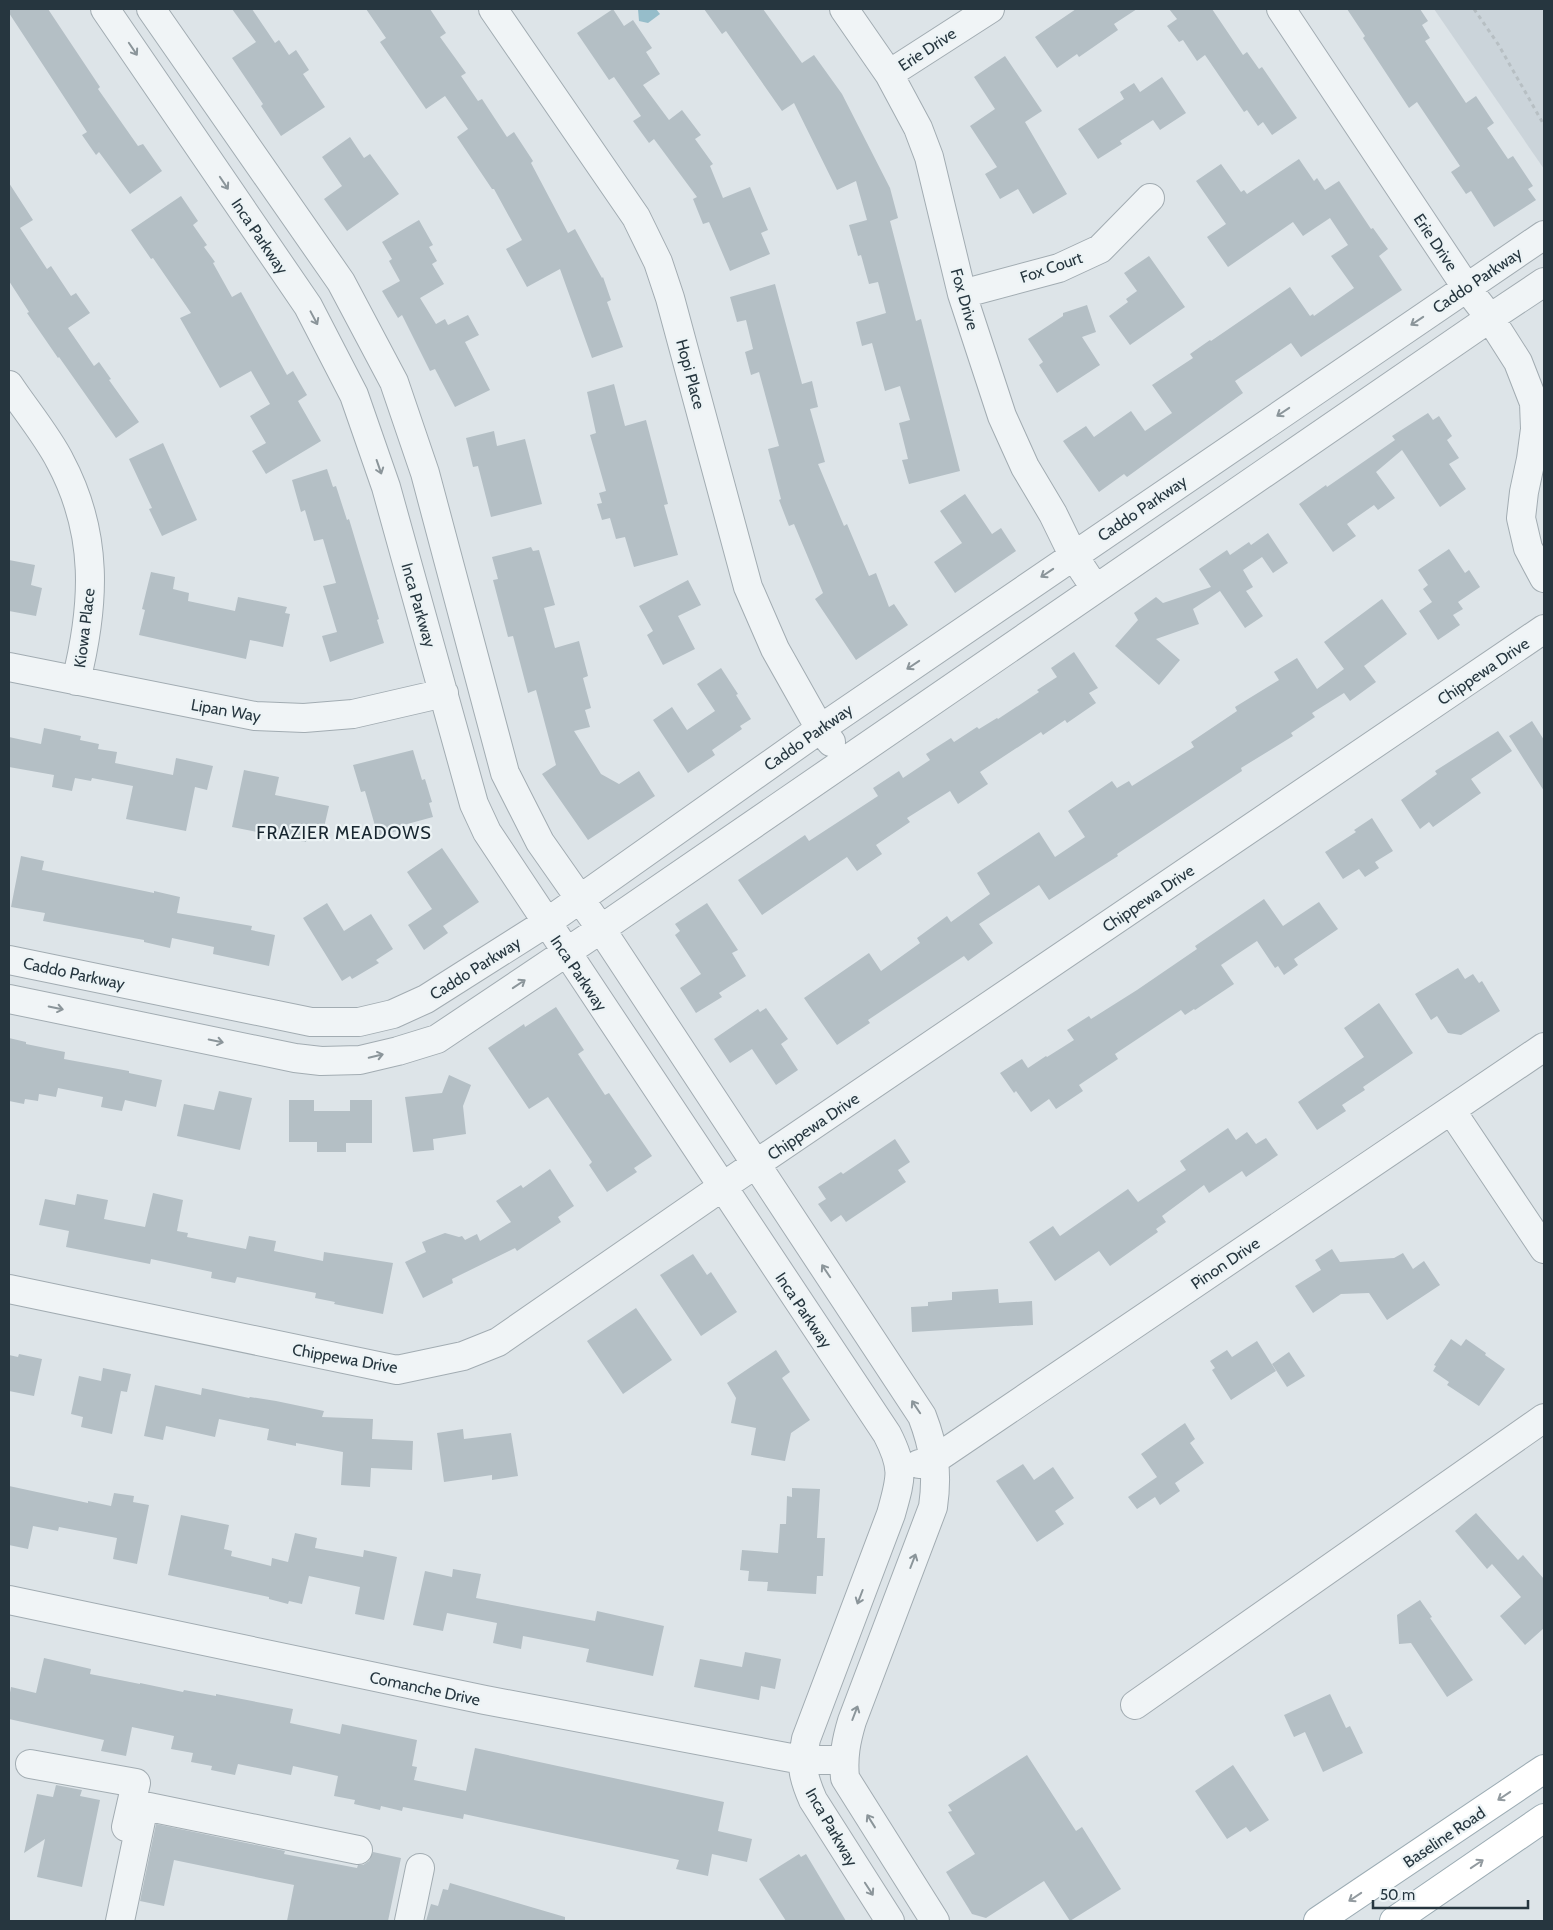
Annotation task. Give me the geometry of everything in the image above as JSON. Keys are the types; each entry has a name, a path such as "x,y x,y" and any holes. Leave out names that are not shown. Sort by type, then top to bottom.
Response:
{"main road":[{"name":"Baseline Road","path":"1318,1921 1544,1769"},
{"path":"1394,1921 1544,1818"}],"street":[{"name":"Inca Parkway","path":"105,9 308,306 354,395 386,487 474,804 497,849 886,1434 896,1453 900,1468 898,1488 891,1514 806,1739 802,1760 806,1782 813,1800 890,1921"},
{"path":"151,9 341,282 394,382 426,473 505,773 540,842 601,929 922,1416 931,1438 934,1460 936,1485 933,1507 852,1721 845,1742 843,1760 845,1778 935,1921"},
{"name":"Hopi Place","path":"494,9 636,217 658,262 670,298 748,588 775,649 820,728 844,760"},
{"name":"Fox Drive","path":"844,9 889,74 918,128 929,157 962,294 1002,416 1025,467 1053,514 1073,555 1095,588"},
{"name":"Erie Drive","path":"889,74 990,9"},
{"name":"Erie Drive","path":"1281,9 1518,362 1534,403 1535,429 1521,518 1528,548 1544,578"},
{"name":"Fox Court","path":"962,294 1060,268 1100,249 1150,198"},
{"name":"Caddo Parkway","path":"9,960 311,1022 358,1022 393,1014 426,1000 580,900 820,728 1544,235"},
{"path":"9,998 296,1058 321,1061 360,1060 437,1039 601,929 844,760 1544,282"},
{"name":"Kiowa Place","path":"9,385 60,461 80,506 89,542 90,598 83,654 76,681"},
{"name":"Chippewa Drive","path":"9,1289 397,1370 463,1356 498,1342 722,1187 1544,629"},
{"name":"Lipan Way","path":"9,667 255,716 304,718 353,714 444,693"},
{"name":"Pinon Drive","path":"900,1468 934,1460 1544,1047"},
{"path":"1451,1110 1544,1249"},
{"path":"1135,1705 1544,1418"},
{"name":"Comanche Drive","path":"9,1600 485,1700 802,1760 843,1760"},
{"path":"30,1764 136,1783 106,1921"},
{"path":"120,1921 144,1806 358,1850"},
{"path":"409,1921 420,1868"}],"path":[{"path":"1474,9 1498,44 1544,125"}],"shaded area":[{"path":"1434,9 1544,9 1544,169"}],"water":[{"path":"638,9 656,9 660,14 648,23 639,21"}],"building":[{"path":"9,9 48,9 100,87 98,89 138,146 143,144 162,171 130,194 99,152 96,155 82,135 87,132 9,13"},
{"path":"232,9 252,9 275,43 279,40 289,55 296,50 309,70 303,74 325,107 281,136 261,106 263,104 232,58 256,42"},
{"path":"366,9 430,9 446,33 440,37 466,73 461,76 478,101 482,99 507,137 514,132 533,161 531,163 568,233 575,229 603,277 611,300 607,302 623,347 592,358 560,269 527,287 506,249 522,240 494,189 492,189 457,137 468,129 445,96 426,109 380,42 386,38"},
{"path":"613,9 624,26 633,20 652,48 646,52 660,74 643,85 669,120 682,110 701,135 695,139 713,164 710,166 723,198 750,187 768,230 761,233 770,254 730,271 709,222 703,224 693,199 697,197 654,139 649,143 633,121 641,116 614,77 609,80 577,33"},
{"path":"704,9 763,9 802,63 814,55 842,94 890,188 898,218 890,221 916,321 921,319 960,471 909,484 902,460 908,459 899,423 910,420 900,386 885,391 872,343 862,346 856,322 886,313 878,282 869,284 861,255 858,256 849,225 867,220 856,181 837,190 794,103 782,111 726,31 722,34"},
{"path":"1076,9 1137,9 1114,24 1118,30 1079,57 1077,54 1057,68 1035,37"},
{"path":"1169,9 1212,9 1243,55 1247,52 1259,69 1262,67 1297,118 1272,135 1263,122 1258,126 1247,110 1244,112 1205,55 1197,61 1183,40 1179,42 1167,26 1177,19"},
{"path":"1347,9 1420,9 1428,21 1422,25 1430,38 1425,41 1466,103 1476,96 1494,123 1487,128 1508,159 1513,156 1533,186 1528,189 1536,200 1494,227 1471,191 1466,194 1451,172 1460,166 1417,102 1409,108 1363,38 1365,36"},
{"path":"1005,56 1042,111 1025,122 1067,194 1033,214 1018,189 1000,199 985,174 997,167 970,126 995,109 974,77"},
{"path":"1162,77 1186,113 1160,130 1153,120 1120,141 1122,144 1098,159 1078,129 1124,99 1120,92 1134,83 1140,92"},
{"path":"350,137 364,158 370,154 399,194 347,231 324,199 342,186 322,157"},
{"path":"1299,159 1314,181 1317,178 1325,190 1339,181 1371,229 1373,228 1388,249 1379,256 1402,290 1301,357 1291,343 1235,381 1243,393 1127,477 1124,474 1099,492 1063,441 1086,426 1094,437 1131,411 1145,431 1172,413 1152,385 1193,358 1190,354 1290,287 1310,316 1313,314 1314,316 1354,288 1331,256 1348,245 1330,218 1303,236 1293,222 1228,267 1207,237 1226,224 1196,181 1221,164 1241,192 1244,190 1247,194"},
{"path":"9,183 33,220 20,228 47,269 51,266 71,296 76,293 90,313 68,328 94,366 99,362 111,379 109,380 139,422 116,438 27,313 29,312 9,281"},
{"path":"181,196 198,221 193,225 207,245 204,247 215,262 213,263 232,297 241,292 287,375 293,371 307,395 298,401 321,441 266,474 252,451 266,443 250,416 270,404 251,371 220,388 180,318 191,313 131,230"},
{"path":"419,220 433,245 429,247 437,261 432,264 444,284 420,298 436,324 445,319 448,325 468,315 479,335 465,342 490,390 455,407 435,369 430,371 402,315 398,318 382,291 400,281 389,261 392,259 382,242"},
{"path":"1149,256 1185,307 1130,345 1109,316 1128,302 1126,299 1137,291 1124,273"},
{"path":"775,284 802,384 812,381 818,407 810,409 825,462 818,464 844,526 847,524 869,576 876,573 889,607 894,604 908,625 856,660 815,599 823,593 794,524 789,526 779,500 781,499 768,449 779,446 759,372 751,375 745,352 753,349 746,320 737,322 730,297"},
{"path":"1087,305 1096,332 1082,337 1100,365 1057,393 1039,365 1043,362 1028,339 1063,316 1063,313"},
{"path":"614,384 625,426 646,420 668,504 664,505 678,555 634,567 625,537 616,539 610,518 602,520 597,504 602,503 599,493 606,491 590,435 596,433 587,392"},
{"path":"1428,413 1433,420 1439,416 1452,436 1447,440 1459,458 1449,464 1466,489 1440,507 1402,450 1376,472 1395,498 1378,510 1374,505 1347,524 1356,536 1333,552 1299,504 1395,440 1392,436"},
{"path":"494,431 497,446 525,439 542,504 491,517 478,466 473,467 466,438"},
{"path":"163,443 197,520 162,536 149,509 152,508 129,459"},
{"path":"327,469 333,487 336,486 347,520 349,519 379,619 377,620 384,643 330,662 322,636 337,632 323,586 336,583 323,539 314,541 305,510 301,512 292,480"},
{"path":"965,494 992,534 1001,528 1016,551 955,593 934,562 962,543 940,511"},
{"path":"1268,533 1288,563 1273,573 1262,557 1243,570 1253,587 1246,591 1263,616 1245,628 1220,591 1193,609 1199,624 1156,639 1180,660 1159,685 1115,646 1138,620 1134,613 1156,597 1163,603 1211,587 1199,569 1227,550 1230,555 1249,542 1251,545"},
{"path":"531,547 533,551 539,550 555,605 544,608 555,648 579,641 588,676 583,678 591,708 585,710 590,727 574,731 601,774 619,784 639,771 655,796 588,840 542,774 556,765 536,690 528,693 513,636 508,637 493,580 498,579 492,557"},
{"path":"1449,549 1465,573 1469,570 1480,587 1458,602 1463,609 1453,615 1460,625 1438,640 1419,611 1432,602 1423,589 1428,585 1418,570"},
{"path":"9,560 35,565 31,585 42,588 36,616 9,611"},
{"path":"151,572 175,577 173,589 189,593 188,601 235,611 238,597 287,607 285,613 290,614 283,647 250,640 246,659 139,635 145,610 142,609"},
{"path":"688,580 701,605 678,616 695,649 663,665 647,635 653,631 639,606"},
{"path":"1382,599 1407,634 1364,666 1376,682 1350,701 1344,693 1312,713 1315,717 1291,733 1293,736 1241,768 1242,771 1117,854 1118,856 1049,900 1039,885 979,924 993,943 968,961 964,956 868,1020 870,1023 837,1045 804,998 869,953 881,971 920,943 917,938 947,916 951,922 990,894 977,873 1039,832 1055,857 1085,837 1068,811 1112,781 1117,788 1129,781 1132,786 1194,747 1191,742 1237,711 1235,707 1279,680 1274,672 1297,658 1317,689 1344,669 1324,642"},
{"path":"1074,652 1098,688 1089,693 1096,703 1067,723 1065,720 1043,735 1041,732 980,772 988,784 958,804 950,791 907,818 910,822 876,845 882,854 857,871 847,857 762,915 738,880 805,835 809,841 878,796 873,788 899,771 903,778 930,760 926,754 951,738 954,742 977,727 979,729 1039,692 1037,690 1057,677 1051,668"},
{"path":"721,668 751,719 740,726 742,729 712,750 715,755 688,773 653,720 672,707 687,730 715,711 697,684"},
{"path":"1532,721 1544,740 1544,791 1509,736"},
{"path":"44,728 81,736 80,740 99,744 98,749 117,752 115,763 173,775 176,758 213,766 207,790 195,787 186,831 126,819 133,786 92,778 91,781 75,778 72,791 52,787 54,775 9,767 9,737 41,744"},
{"path":"1498,731 1512,751 1471,779 1481,793 1433,827 1429,822 1420,829 1401,800 1437,774 1435,771"},
{"path":"413,750 422,780 425,779 432,802 429,803 433,817 400,826 401,830 378,836 365,791 361,792 353,765"},
{"path":"244,770 279,777 275,795 329,806 322,836 307,833 306,842 232,827"},
{"path":"1372,818 1393,851 1375,862 1379,868 1365,877 1359,869 1343,879 1325,852 1356,832 1354,830"},
{"path":"442,848 479,902 443,926 448,933 424,950 408,925 432,909 407,872"},
{"path":"21,856 44,861 42,870 180,897 177,913 252,926 251,930 275,935 269,966 213,954 214,947 172,938 170,948 144,942 144,940 43,921 45,913 11,907"},
{"path":"1264,899 1283,926 1319,902 1338,929 1294,959 1298,965 1284,975 1278,966 1275,968 1257,941 1221,965 1234,984 1185,1015 1181,1010 1115,1054 1118,1059 1079,1085 1083,1091 1056,1109 1049,1099 1031,1112 1016,1091 1014,1093 1000,1073 1022,1059 1028,1068 1074,1040 1067,1030 1089,1016 1091,1019 1137,990 1197,949 1195,946"},
{"path":"327,903 344,931 371,914 393,949 376,960 379,963 352,979 350,976 342,981 303,918"},
{"path":"707,903 738,950 732,953 746,976 719,993 722,997 696,1013 680,988 701,974 675,935 680,931 675,924"},
{"path":"1458,968 1465,979 1473,974 1479,983 1482,981 1500,1011 1461,1035 1448,1033 1437,1016 1431,1020 1415,994"},
{"path":"1379,1003 1413,1053 1363,1087 1365,1090 1342,1105 1346,1111 1317,1130 1298,1102 1364,1057 1344,1028"},
{"path":"556,1007 584,1050 578,1054 605,1095 609,1093 652,1156 634,1168 637,1172 607,1192 589,1165 592,1162 548,1097 529,1109 488,1048 524,1024 525,1027"},
{"path":"766,1008 788,1039 781,1044 798,1070 776,1085 752,1049 730,1063 714,1039 758,1009 760,1012"},
{"path":"9,1038 26,1042 26,1044 65,1052 64,1059 129,1071 129,1073 162,1080 156,1107 125,1100 122,1111 101,1107 103,1097 58,1088 56,1097 39,1094 38,1101 25,1099 24,1104 9,1101"},
{"path":"449,1075 471,1085 463,1106 466,1134 433,1139 434,1150 413,1152 405,1097 442,1093"},
{"path":"219,1091 252,1098 240,1150 177,1136 184,1104 214,1110"},
{"path":"289,1100 314,1100 314,1111 350,1111 350,1100 372,1100 372,1143 346,1143 346,1152 317,1152 317,1142 289,1142"},
{"path":"1228,1128 1236,1140 1247,1132 1256,1144 1266,1138 1278,1155 1246,1177 1242,1171 1209,1193 1204,1185 1162,1216 1166,1222 1156,1229 1158,1232 1110,1266 1099,1251 1055,1281 1029,1242 1053,1226 1060,1236 1128,1189 1138,1202 1186,1170 1180,1161"},
{"path":"895,1139 910,1162 898,1170 906,1182 846,1222 841,1215 831,1222 818,1204 826,1199 818,1187 841,1172 843,1174"},
{"path":"550,1169 574,1206 558,1217 561,1222 517,1251 515,1248 452,1279 453,1283 423,1298 405,1262 426,1252 422,1242 445,1233 459,1237 462,1236 465,1240 477,1234 480,1241 511,1222 496,1201 521,1185 523,1188"},
{"path":"153,1193 183,1200 177,1231 188,1233 187,1237 246,1249 249,1236 276,1241 274,1251 323,1261 324,1252 393,1263 383,1314 334,1304 335,1302 315,1298 316,1293 237,1277 235,1283 211,1278 212,1272 151,1259 150,1264 66,1247 69,1231 39,1225 45,1199 75,1205 77,1194 108,1200 104,1219 145,1227"},
{"path":"1332,1249 1340,1262 1394,1258 1403,1253 1413,1269 1424,1261 1440,1285 1387,1320 1369,1293 1341,1294 1313,1313 1295,1286 1321,1270 1315,1260"},
{"path":"693,1254 707,1275 711,1272 737,1312 701,1336 660,1275"},
{"path":"998,1289 999,1303 1032,1301 1033,1325 912,1332 911,1307 928,1306 928,1302 952,1300 952,1292"},
{"path":"636,1308 672,1360 623,1394 587,1341"},
{"path":"1451,1339 1461,1346 1466,1339 1505,1369 1479,1406 1447,1385 1449,1382 1433,1371 1436,1366 1434,1365"},
{"path":"1257,1341 1276,1371 1231,1400 1212,1370 1215,1368 1210,1361 1227,1350 1232,1357"},
{"path":"776,1350 790,1372 782,1378 810,1420 791,1433 785,1461 751,1455 756,1428 731,1423 736,1398 727,1383"},
{"path":"1289,1352 1305,1376 1287,1387 1272,1364"},
{"path":"19,1354 42,1359 34,1396 9,1391 9,1355 18,1357"},
{"path":"103,1368 131,1374 127,1392 121,1391 112,1434 81,1427 83,1417 71,1414 79,1376 101,1381"},
{"path":"155,1385 201,1395 202,1388 249,1398 276,1401 324,1411 322,1417 373,1419 372,1439 413,1441 412,1470 371,1468 370,1487 341,1485 343,1452 296,1443 296,1446 267,1440 269,1429 219,1419 215,1437 166,1426 163,1440 144,1436"},
{"path":"1185,1423 1195,1439 1190,1443 1204,1463 1175,1483 1180,1491 1160,1505 1155,1497 1137,1509 1128,1497 1157,1477 1141,1454"},
{"path":"463,1429 464,1439 511,1433 518,1476 492,1480 492,1475 444,1482 437,1433"},
{"path":"1023,1464 1034,1480 1053,1467 1074,1498 1055,1511 1064,1524 1037,1542 996,1481"},
{"path":"9,1486 111,1506 114,1493 134,1496 133,1502 149,1505 137,1564 113,1559 117,1538 59,1527 58,1531 33,1526 28,1549 9,1545"},
{"path":"792,1488 820,1489 817,1538 825,1538 823,1576 817,1576 816,1594 767,1591 768,1582 748,1581 749,1571 740,1570 742,1550 778,1553 780,1524 786,1524 787,1496 792,1497"},
{"path":"1476,1513 1518,1560 1523,1555 1544,1579 1544,1628 1525,1645 1500,1616 1521,1597 1492,1564 1487,1569 1455,1531"},
{"path":"181,1515 229,1525 224,1549 232,1551 231,1556 271,1566 272,1558 288,1562 295,1533 317,1538 315,1548 363,1557 364,1550 397,1557 384,1620 355,1614 360,1587 309,1576 302,1604 289,1601 288,1604 269,1599 269,1597 168,1575"},
{"path":"453,1569 481,1574 476,1598 595,1621 597,1611 664,1626 653,1676 586,1662 589,1649 523,1636 521,1649 493,1643 497,1623 447,1613 443,1631 413,1625 425,1571 452,1577"},
{"path":"1420,1600 1432,1617 1430,1618 1473,1680 1447,1697 1411,1643 1399,1644 1397,1615"},
{"path":"745,1652 781,1659 775,1689 761,1686 759,1700 694,1687 700,1659 742,1667"},
{"path":"44,1658 91,1669 90,1674 183,1692 184,1690 216,1696 216,1694 293,1709 290,1723 340,1734 342,1724 417,1740 412,1766 417,1767 414,1780 466,1791 475,1748 724,1802 718,1831 752,1839 747,1862 712,1854 708,1876 676,1869 679,1860 464,1814 463,1819 403,1807 402,1811 381,1806 380,1810 354,1804 355,1800 334,1796 338,1776 293,1766 291,1775 238,1764 235,1775 211,1770 212,1766 191,1762 193,1753 171,1749 174,1736 132,1727 126,1756 101,1751 104,1740 9,1719 11,1687 36,1693"},
{"path":"1330,1694 1346,1728 1350,1726 1363,1753 1323,1772 1305,1732 1294,1737 1284,1715"},
{"path":"1027,1755 1076,1831 1082,1827 1121,1889 1070,1921 1044,1881 986,1918 972,1914 946,1872 975,1854 948,1812 952,1811 948,1805"},
{"path":"1233,1765 1269,1820 1250,1832 1246,1827 1227,1839 1195,1791"},
{"path":"56,1785 82,1790 80,1796 100,1800 82,1887 37,1877 45,1839 24,1853 37,1794 53,1797"},
{"path":"156,1824 285,1851 284,1854 357,1868 358,1865 363,1865 369,1861 373,1852 401,1858 388,1921 287,1921 294,1885 174,1860 164,1906 140,1901"},
{"path":"799,1854 801,1857 806,1854 846,1921 786,1921 759,1879"},
{"path":"450,1883 565,1917 565,1921 426,1921 431,1904 438,1906 443,1889 448,1890"}],"district":[{"name":"FRAZIER MEADOWS","path":"344,833"}]}
